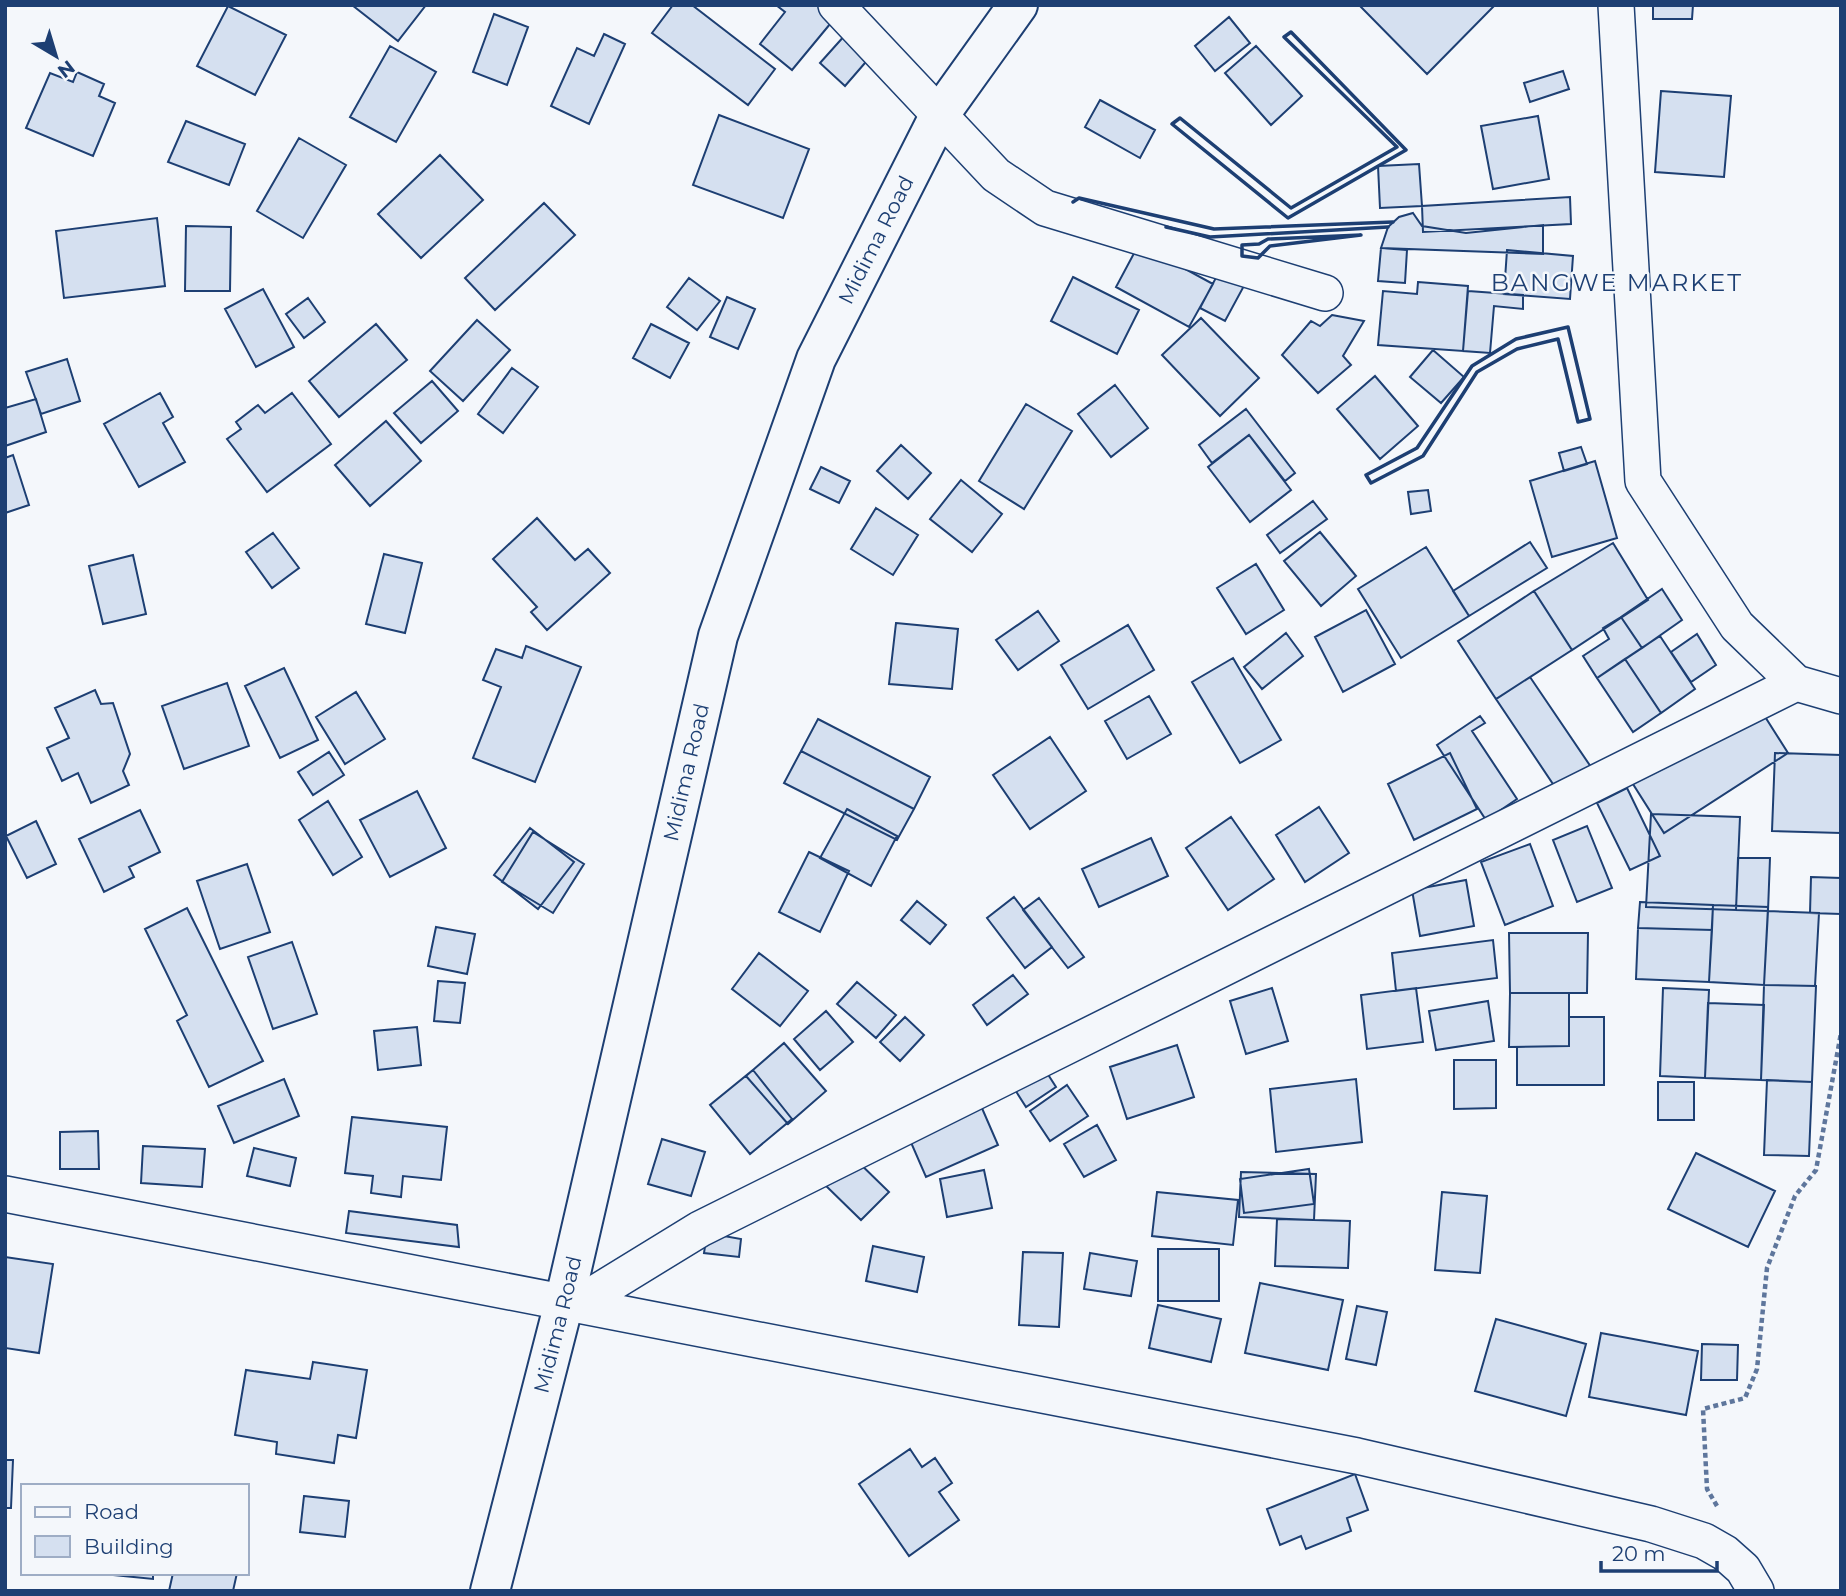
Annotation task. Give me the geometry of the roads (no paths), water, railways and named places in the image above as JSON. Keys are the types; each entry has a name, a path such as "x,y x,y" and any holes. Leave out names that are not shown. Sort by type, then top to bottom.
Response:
{"main road":[{"name":"Midima Road","path":"490,1591 570,1304 718,636 816,359 940,114 1018,5"}],"street":[{"path":"836,5 996,175 1045,208 1325,293"},
{"path":"1616,5 1643,481 1737,626 1796,683 1841,696"},
{"path":"570,1304 700,1229 1796,683"},
{"path":"5,1194 1357,1456 1651,1524 1704,1541 1725,1553 1744,1569 1756,1591"}],"district":[{"name":"BANGWE MARKET","path":"1617,283"}]}
